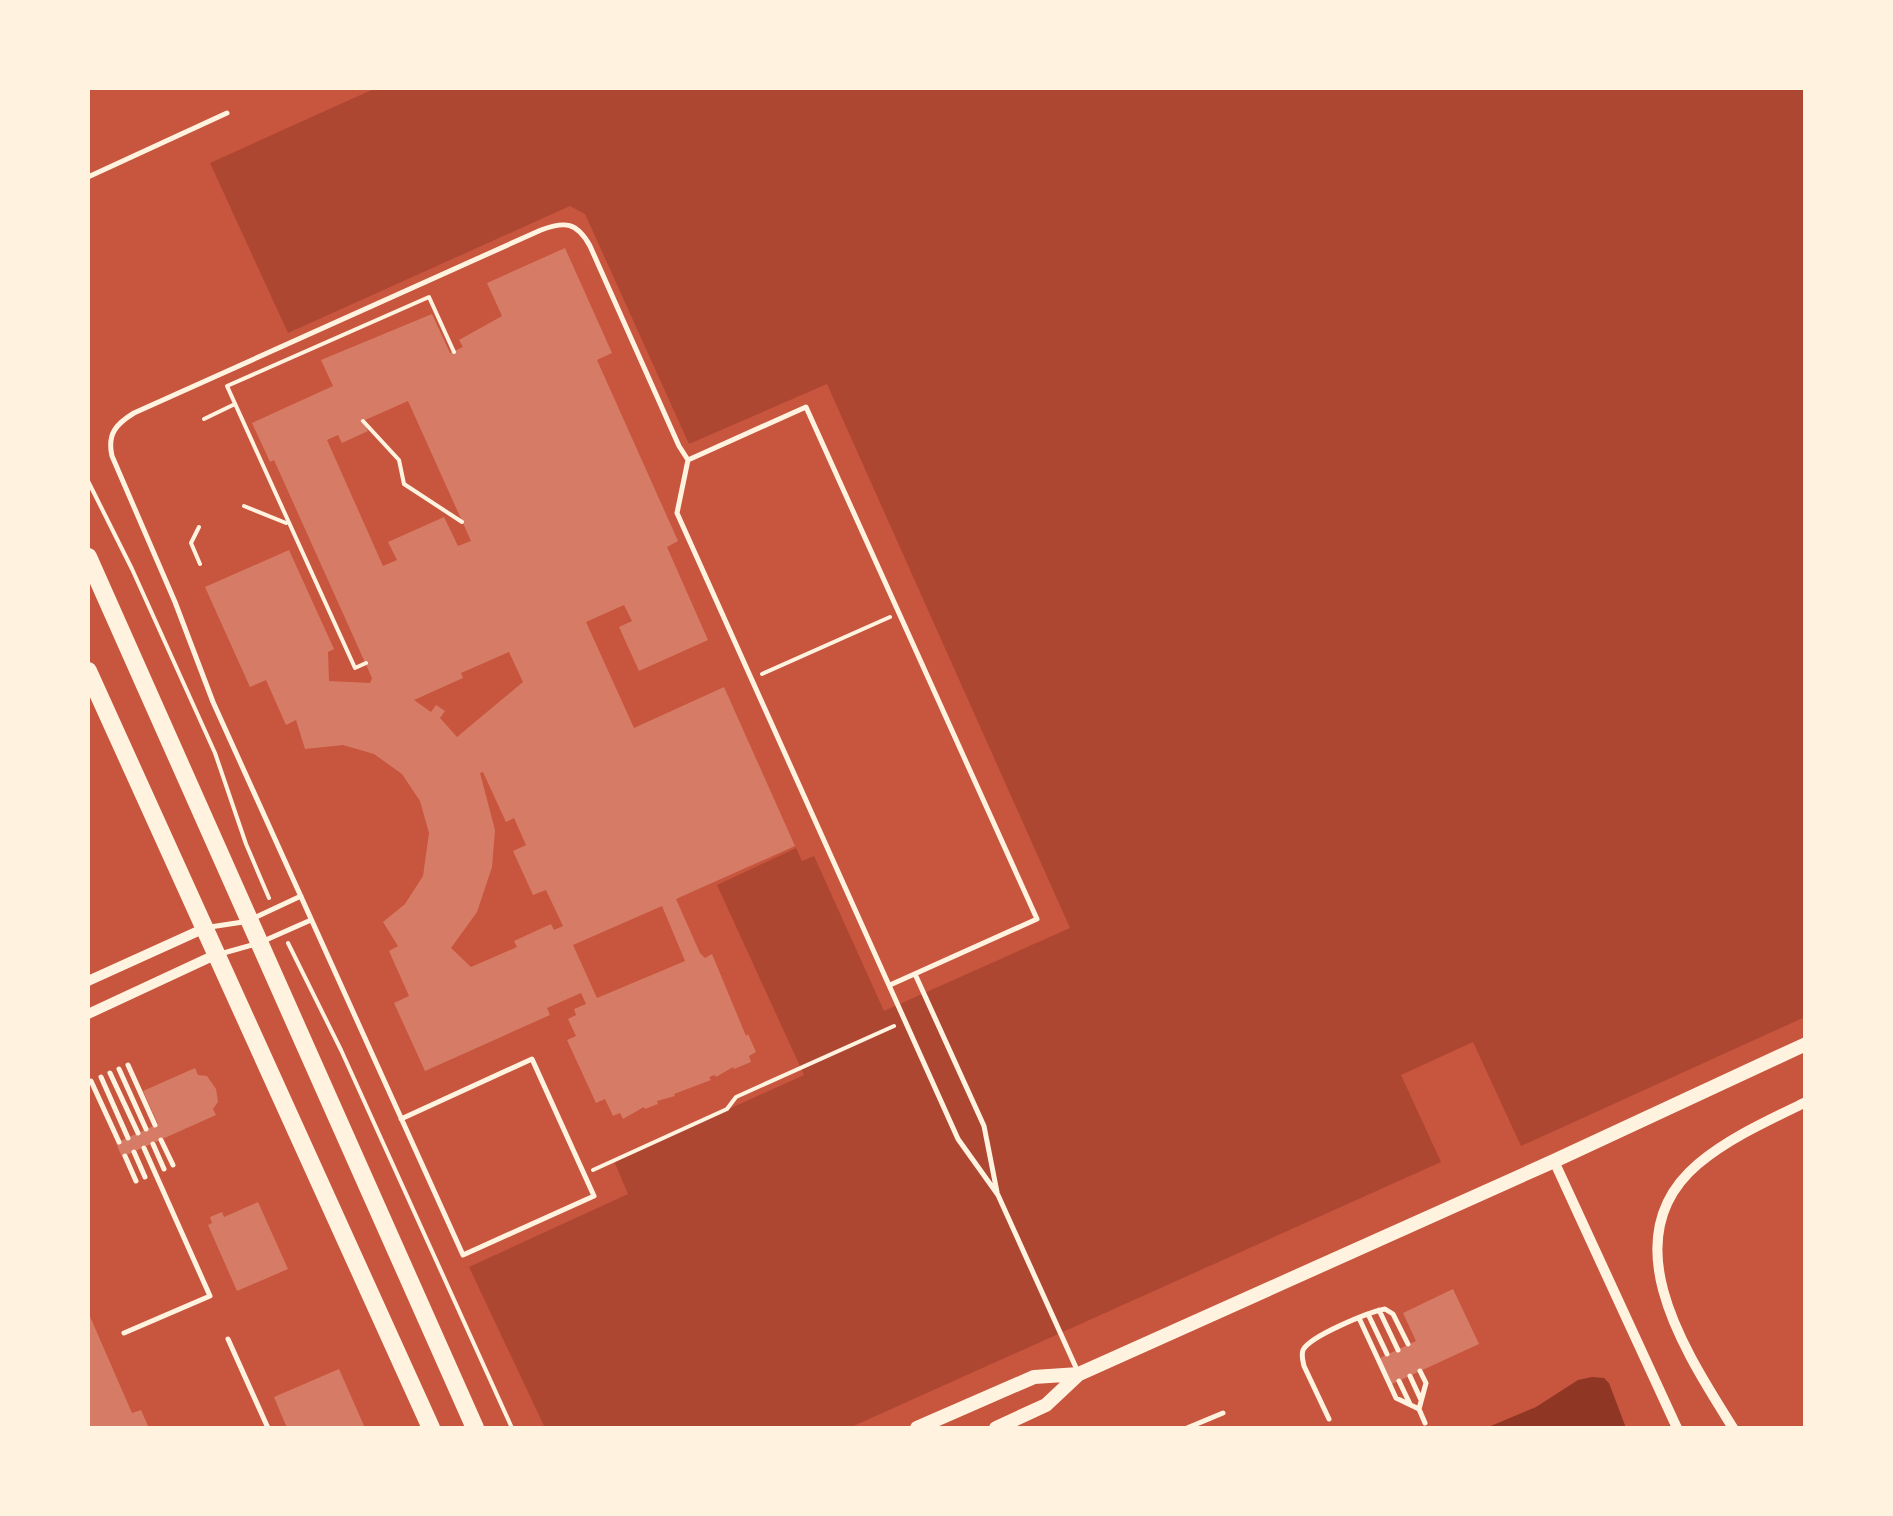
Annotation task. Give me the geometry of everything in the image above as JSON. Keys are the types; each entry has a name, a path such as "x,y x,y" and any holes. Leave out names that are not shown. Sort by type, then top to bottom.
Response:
{"highway":[{"path":"88,557 476,1428"},
{"path":"88,671 431,1428"}],"street":[{"path":"88,981 205,928"},
{"path":"88,1014 217,954"},
{"path":"996,1428 1046,1405 1079,1374 1554,1162 1806,1044"},
{"path":"1733,1428 1672,1320 1662,1290 1658,1232 1664,1208 1679,1183 1698,1164 1806,1102"},
{"path":"1554,1162 1677,1428"},
{"path":"916,1428 1034,1377 1079,1374"}],"lane":[{"path":"88,177 227,113"},
{"path":"401,1119 532,1059 594,1196 463,1255 401,1119 300,896 213,702 110,445 115,428 134,413 562,224 578,228 584,236 688,460 678,512 958,1139 998,1195 1079,1374"},
{"path":"688,460 806,407 1037,919 889,986"},
{"path":"205,928 249,920 300,896"},
{"path":"217,954 260,943 311,920"},
{"path":"915,974 984,1126 998,1195"},
{"path":"128,1065 155,1125"},
{"path":"119,1069 146,1129"},
{"path":"110,1073 138,1133"},
{"path":"100,1077 128,1138"},
{"path":"91,1081 119,1142"},
{"path":"162,1140 173,1165"},
{"path":"153,1144 164,1169"},
{"path":"124,1333 210,1296 144,1148"},
{"path":"134,1152 145,1177"},
{"path":"125,1156 136,1182"},
{"path":"1378,1310 1398,1350"},
{"path":"1328,1419 1304,1366 1303,1351 1318,1337 1378,1310 1394,1314 1408,1344"},
{"path":"1368,1314 1387,1354"},
{"path":"1359,1318 1396,1398 1419,1409 1426,1423"},
{"path":"228,1339 268,1428"},
{"path":"1419,1409 1426,1383 1420,1371"},
{"path":"1410,1376 1421,1400"},
{"path":"1399,1380 1410,1404"},
{"path":"1188,1428 1223,1412"}],"path":[{"path":"366,663 355,668 227,386 429,297 454,352"},
{"path":"204,419 235,404"},
{"path":"364,420 399,460 404,484 462,522"},
{"path":"88,480 215,752 267,894"},
{"path":"244,506 289,525"},
{"path":"198,527 191,543 200,564"},
{"path":"752,679 899,613"},
{"path":"292,951 348,1065 512,1428"},
{"path":"584,1174 727,1109 736,1098 905,1020"}],"shaded area":[{"path":"376,88 1805,88 1805,1017 1521,1146 1473,1042 1401,1075 1441,1162 849,1428 545,1428 469,1267 628,1194 614,1161 804,1075 717,885 796,848 802,861 814,856 884,1011 1070,928 827,384 689,444 585,214 570,206 288,333 210,163"},
{"path":"1604,1378 1609,1383 1626,1428 1486,1428 1536,1407 1578,1380"}],"building":[{"path":"565,248 612,353 597,360 678,541 667,547 708,640 639,671 619,627 632,621 624,605 586,622 634,728 724,687 795,846 676,899 700,953 705,958 712,954 756,1052 749,1056 751,1062 709,1077 711,1080 623,1119 620,1113 613,1116 605,1099 596,1103 567,1040 576,1036 568,1019 576,1015 574,1009 586,1004 581,993 547,1008 550,1015 425,1071 394,1003 409,996 389,951 398,946 383,922 405,904 423,876 429,833 420,801 402,774 374,754 343,745 305,749 296,720 286,725 266,680 250,687 205,587 289,550 334,649 328,652 329,681 370,683 372,678 274,460 270,462 252,423 333,386 321,360 432,314 450,353 463,347 459,340 502,316 487,283","holes":["408,401 471,541 458,546 444,517 388,542 397,560 383,566 327,440 338,435 342,443 368,431 363,421","509,652 523,682 457,737 440,718 445,711 436,705 431,712 414,700 463,678 461,673","483,772 506,822 514,818 526,845 513,851 533,895 546,890 563,926 554,930 551,924 514,941 517,947 471,967 451,948 477,912 492,867 495,830 480,773","662,906 685,961 597,998 573,945"]},
{"path":"195,1068 216,1089 216,1115 122,1157 116,1143 158,1124 143,1091"},
{"path":"258,1202 288,1269 237,1291 208,1225 212,1223 210,1217 222,1212 224,1217"},
{"path":"1453,1289 1479,1344 1392,1384 1380,1358 1416,1341 1403,1313"},
{"path":"88,1312 132,1413 141,1410 149,1428 88,1428"},
{"path":"339,1369 365,1428 287,1428 274,1397"}]}
